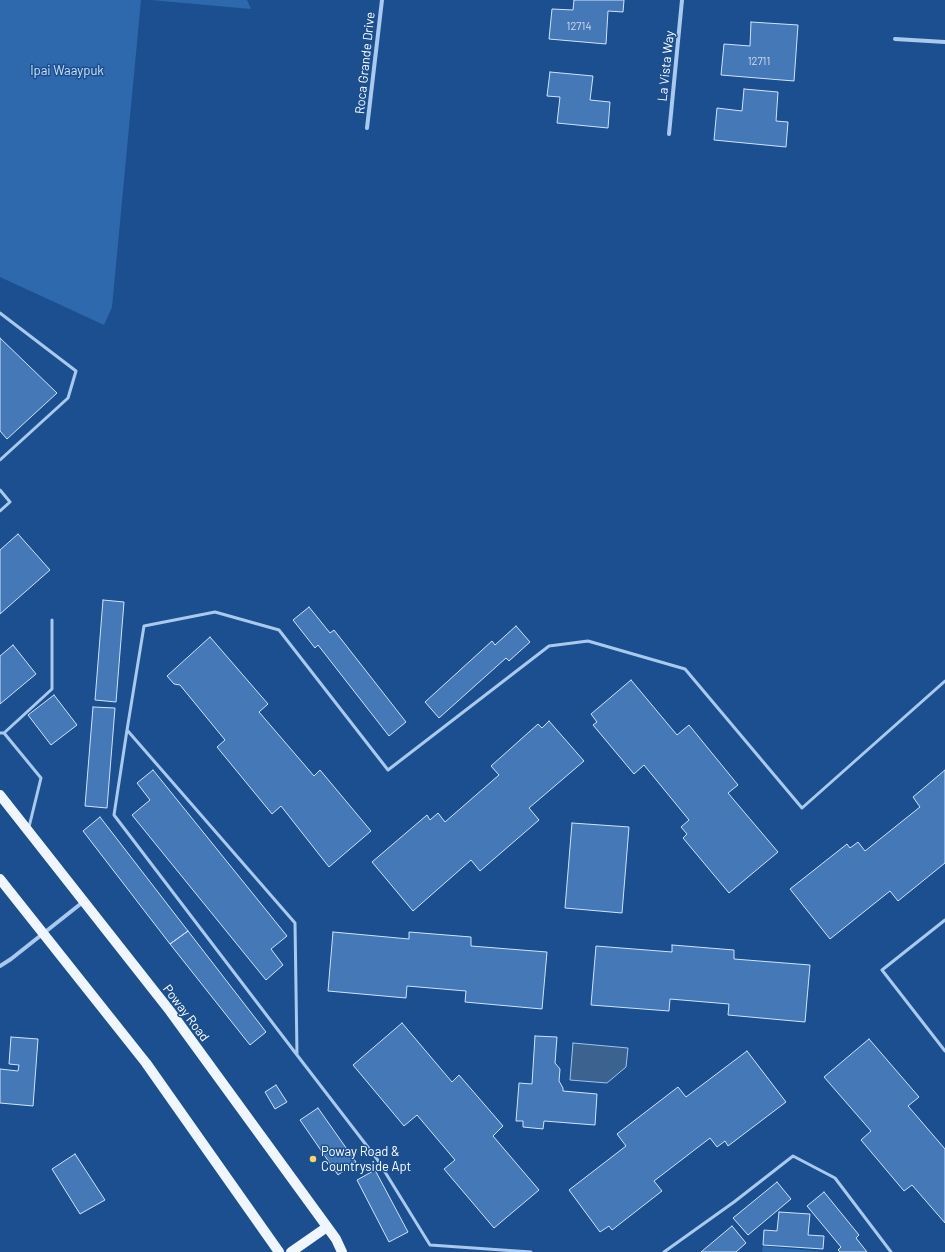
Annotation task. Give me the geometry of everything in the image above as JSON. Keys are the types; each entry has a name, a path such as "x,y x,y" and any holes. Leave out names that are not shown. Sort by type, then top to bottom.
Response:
{"main road":[{"name":"Poway Road","path":"0,795 170,1011 336,1239 342,1252"},
{"path":"0,879 146,1063 279,1252"},
{"path":"291,1252 327,1227"}],"street":[{"name":"Roca Grande Drive","path":"367,128 382,0"},
{"name":"La Vista Way","path":"669,134 682,0"},
{"path":"895,39 945,42"},
{"path":"0,966 84,901"}],"lane":[{"path":"0,313 76,371 68,398 0,460"},
{"path":"0,490 10,502 0,511"},
{"path":"531,1252 430,1245 377,1159 114,816 144,626 216,612 279,630 388,770 549,646 588,641 685,670 802,808 945,681"},
{"path":"0,733 4,733 52,690 52,620"},
{"path":"127,730 294,923 297,1055"},
{"path":"4,733 41,778 28,831"},
{"path":"945,920 882,970 945,1051"},
{"path":"664,1252 734,1202 794,1156 835,1178 890,1252"}],"green space":[{"name":"Ipai Waaypuk","path":"0,0 141,0 112,307 104,325 0,277"},
{"path":"151,0 247,0 251,9"},
{"path":"763,1246 824,1252 762,1252"}],"shaded area":[{"path":"573,1043 628,1048 626,1067 607,1083 570,1080"}],"building":[{"path":"574,0 624,0 623,12 608,11 606,44 549,39 552,9 573,10"},
{"path":"751,22 798,25 794,81 721,75 724,44 750,46"},
{"path":"550,72 593,76 590,100 610,102 608,128 557,123 560,97 547,96"},
{"path":"744,89 778,92 776,121 788,122 786,147 714,140 717,108 742,111"},
{"path":"0,338 57,393 7,439 0,431"},
{"path":"18,534 50,570 0,614 0,550"},
{"path":"103,600 124,602 116,702 95,700"},
{"path":"309,607 330,633 334,630 406,722 389,736 318,645 315,648 293,620"},
{"path":"516,626 530,642 509,661 506,658 439,718 425,702 492,641 495,645"},
{"path":"210,637 268,704 259,712 314,776 320,770 371,831 329,867 281,806 272,814 217,747 225,740 180,685 174,684 167,676"},
{"path":"13,645 36,674 0,704 0,656"},
{"path":"631,680 677,735 689,725 738,785 728,793 778,852 729,893 683,838 687,834 681,827 689,820 644,765 634,774 593,725 597,722 591,714"},
{"path":"54,695 77,725 51,745 28,715"},
{"path":"93,707 115,708 107,808 85,806"},
{"path":"549,721 584,761 529,808 539,820 480,871 471,860 413,911 372,862 427,815 430,820 438,813 445,822 499,775 491,766 538,724 542,728"},
{"path":"153,770 287,936 271,949 283,965 266,980 132,815 150,800 137,783"},
{"path":"945,770 945,863 898,901 890,891 830,939 790,889 847,844 850,848 858,842 865,851 920,807 913,797"},
{"path":"100,817 188,931 170,944 83,831"},
{"path":"572,823 629,827 622,913 565,908"},
{"path":"188,931 266,1032 250,1045 170,944"},
{"path":"333,932 409,939 409,932 471,937 471,946 547,952 542,1009 465,1002 466,991 407,986 406,998 328,991"},
{"path":"672,945 734,950 734,959 810,965 805,1022 728,1015 729,1004 670,999 669,1011 591,1005 596,946 672,952"},
{"path":"402,1023 452,1082 459,1075 503,1126 493,1136 539,1190 494,1228 444,1169 455,1160 417,1115 404,1126 353,1065"},
{"path":"535,1036 557,1037 555,1063 560,1069 559,1081 563,1091 597,1094 595,1125 544,1121 543,1129 523,1127 523,1121 516,1121 519,1083 532,1084"},
{"path":"11,1037 38,1039 33,1106 0,1103 0,1069 18,1071 19,1065 9,1064"},
{"path":"869,1039 919,1097 908,1106 945,1149 945,1223 912,1185 904,1191 861,1140 871,1131 824,1077"},
{"path":"747,1051 786,1102 728,1146 725,1141 717,1147 710,1138 654,1181 662,1191 612,1230 609,1226 600,1232 569,1190 626,1146 617,1134 678,1087 686,1097"},
{"path":"276,1085 287,1102 275,1109 265,1092"},
{"path":"318,1108 356,1162 338,1175 300,1120"},
{"path":"75,1154 105,1200 80,1214 52,1169"},
{"path":"375,1170 408,1232 389,1242 357,1180"},
{"path":"777,1182 791,1199 748,1235 733,1218"},
{"path":"824,1192 859,1235 856,1238 867,1252 840,1252 838,1250 841,1247 807,1206"},
{"path":"779,1212 810,1214 808,1235 824,1236 823,1249 763,1245 764,1230 777,1231"},
{"path":"732,1226 746,1243 736,1252 701,1252"}],"place":[{"name":"Poway Road & Countryside Apt","path":"313,1159"}]}
